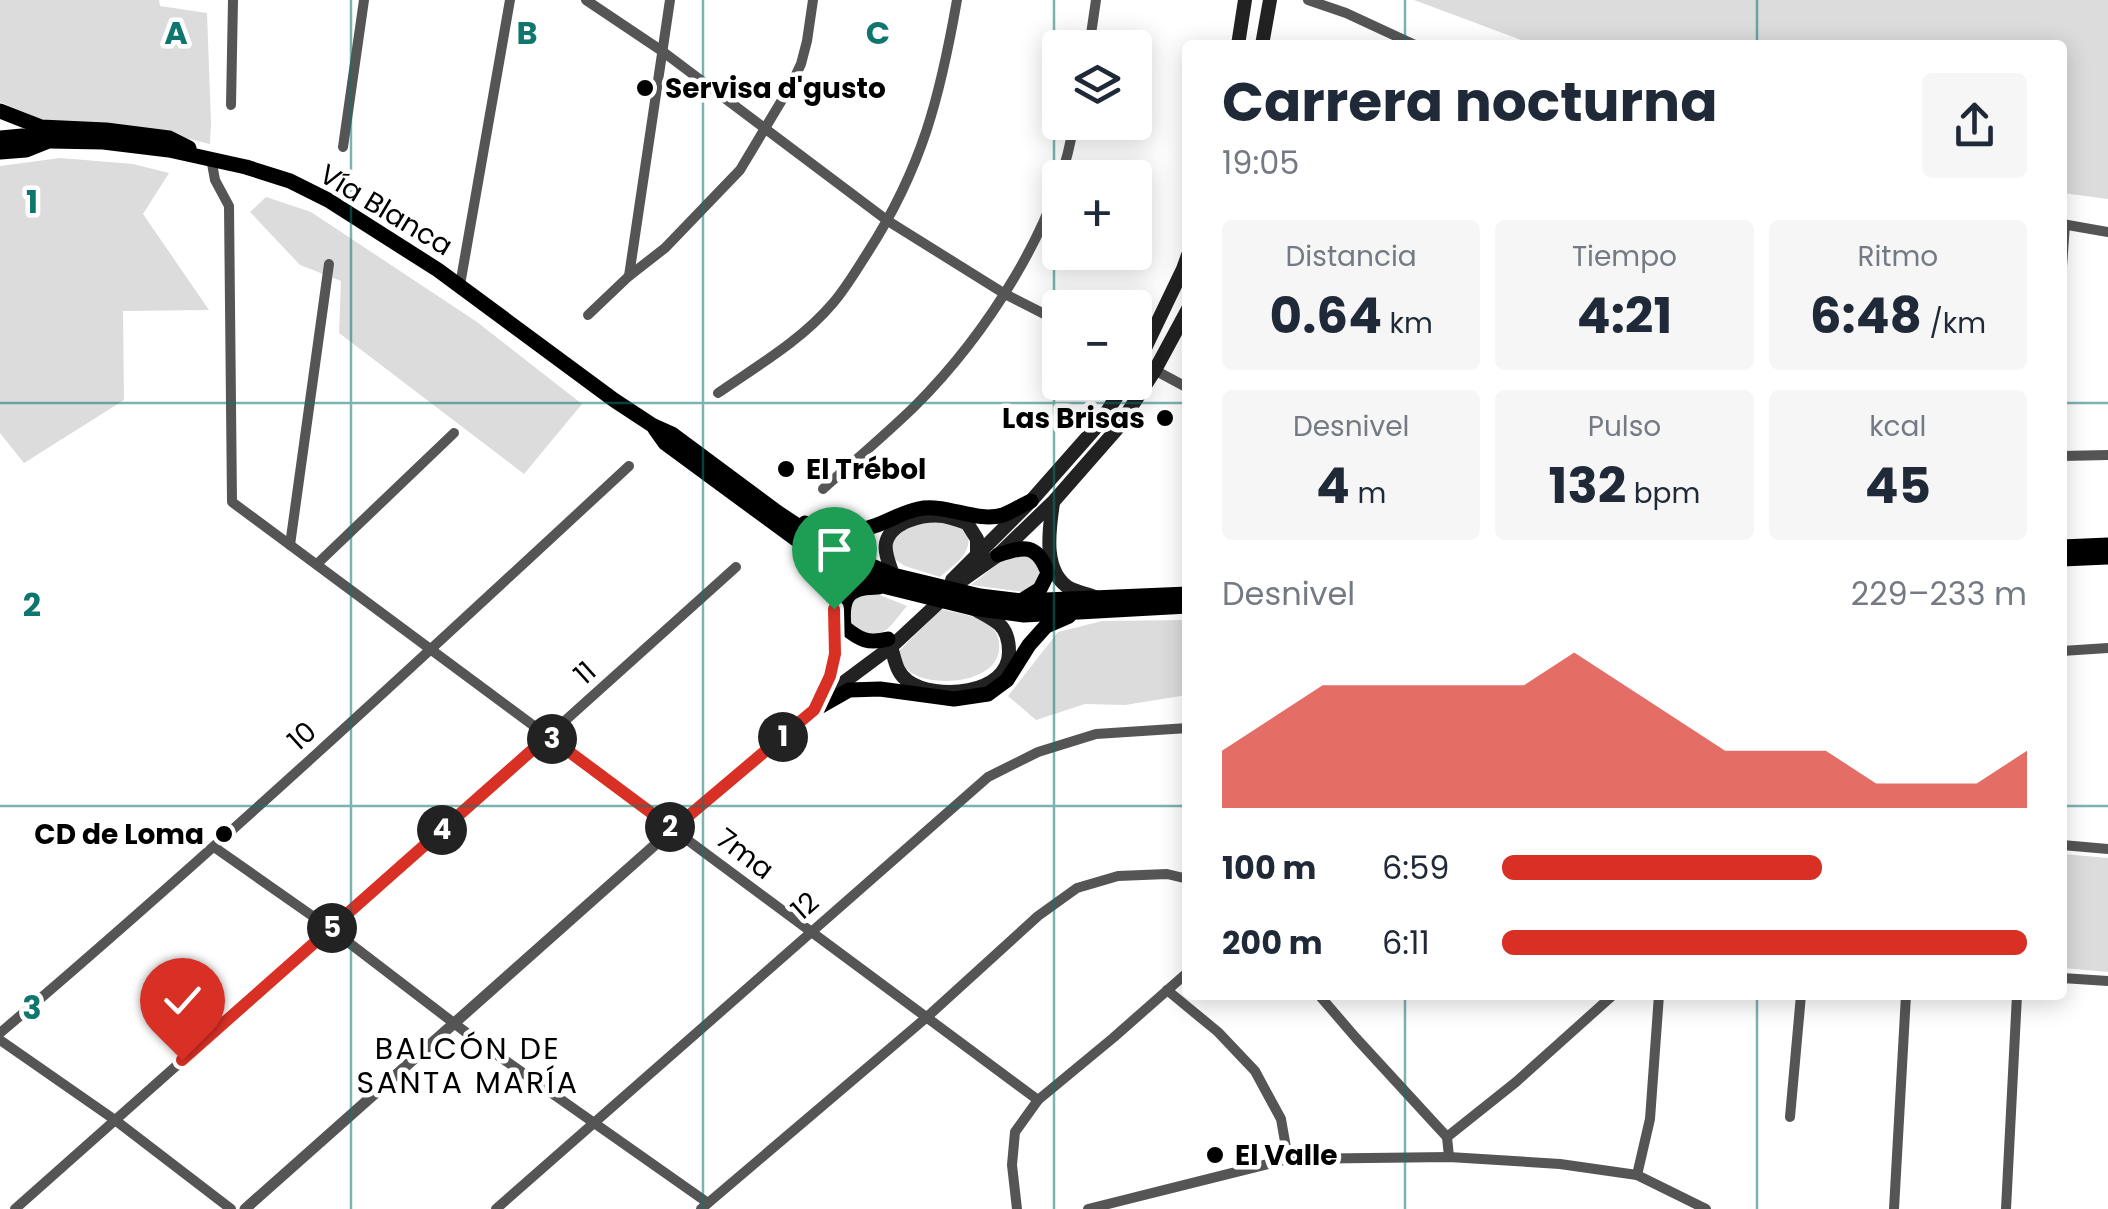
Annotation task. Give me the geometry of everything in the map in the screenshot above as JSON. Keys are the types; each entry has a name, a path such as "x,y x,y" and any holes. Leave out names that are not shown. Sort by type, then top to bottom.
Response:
{"highway":[{"path":"0,111 41,127 169,138 211,158"},
{"name":"Vía Blanca","path":"0,138 22,136 132,145 211,158 290,182 328,200 460,285 777,512 890,581 972,608 1024,615 1182,606"},
{"name":"Vía Blanca","path":"0,152 26,150 50,141"},
{"name":"Vía Blanca","path":"652,425 666,443 816,554 850,572 1021,601 1182,594"},
{"path":"777,512 819,528 848,532 872,528 918,509 942,507 972,515 1000,516 1031,501"},
{"path":"2067,547 2108,545"},
{"path":"998,554 1020,548 1034,550 1043,560 1048,572 1040,589 1021,601"},
{"path":"2067,560 2108,557"},
{"path":"890,581 853,591 842,606 844,627 858,638 890,643"},
{"path":"814,710 849,690 880,689 954,699 988,694 1008,680 1046,626 1079,612"}],"main road":[{"path":"1239,40 1245,0"},
{"path":"1263,40 1270,0"},
{"path":"1152,331 1182,272"},
{"path":"840,686 959,579 998,554 1054,502 1117,430 1182,320"},
{"path":"959,579 977,554 1100,424 1115,400"},
{"path":"1054,502 1048,534 1057,573 1068,588 1098,598"},
{"path":"890,581 886,540 895,528 915,518 940,516 967,523 977,538 977,554"},
{"path":"890,643 898,671 908,682 930,690 986,687 1001,676 1009,662 1010,642 1002,626 972,608"}],"street":[{"path":"231,105 233,0"},
{"path":"343,147 364,0"},
{"path":"460,285 510,0"},
{"path":"586,0 662,51 888,221 1042,313"},
{"path":"629,276 670,0"},
{"path":"588,316 629,276 666,248 740,170 801,64 813,0"},
{"path":"718,393 788,343 832,305 888,221 919,156 934,113 957,0"},
{"path":"1092,30 1096,0"},
{"path":"1308,0 1403,40"},
{"path":"822,489 915,406 1005,294 1046,217 1072,140"},
{"name":"7ma","path":"211,158 214,180 229,206 232,502 1038,1100"},
{"path":"2067,225 2108,232"},
{"path":"290,545 328,264"},
{"path":"1152,369 1182,385"},
{"path":"316,564 454,432"},
{"path":"2067,456 2108,454"},
{"name":"10","path":"0,1036 432,650 630,466"},
{"path":"814,710 830,676 836,632 828,578 816,554"},
{"name":"11","path":"15,1209 736,566"},
{"path":"2067,651 2108,648"},
{"path":"245,1209 840,686"},
{"name":"12","path":"496,1209 988,778 1038,752 1096,734 1182,728"},
{"path":"2067,846 2108,849"},
{"path":"214,847 331,929 704,1206 927,1017 1038,916 1077,888 1118,876 1167,874 1182,878"},
{"path":"1017,1209 1012,1165 1015,1132 1038,1100 1182,977"},
{"path":"2067,978 2108,981"},
{"path":"1167,990 1218,1032 1255,1071 1281,1119 1288,1158"},
{"path":"1323,1000 1448,1137 1449,1158"},
{"path":"1448,1137 1609,1000"},
{"path":"1637,1175 1650,1119 1659,1000"},
{"path":"1790,1117 1801,1000"},
{"path":"1894,1209 1906,1000"},
{"path":"2006,1209 2017,1000"},
{"path":"0,1036 230,1209"},
{"path":"1088,1209 1288,1158 1449,1158 1560,1164 1637,1175 1706,1209"}],"shaded area":[{"path":"0,0 159,0 160,6 207,13 210,144 153,130 42,120 0,102"},
{"path":"1414,0 2108,0 2108,199 2067,194 2067,40 1522,40"},
{"path":"60,158 133,164 169,173 143,214 209,310 123,311 124,400 24,463 0,433 0,166"},
{"path":"266,197 311,212 477,322 582,404 524,474 339,333 341,281 300,265 250,212"},
{"path":"936,521 967,530 966,551 952,567 940,577 893,558 890,546 904,529"},
{"path":"1029,555 1038,567 1039,577 1023,592 971,585 1005,558"},
{"path":"865,593 907,606 883,632 862,631 850,627 847,606 853,596"},
{"path":"941,609 976,618 994,629 998,656 991,667 950,681 910,672 898,652"},
{"path":"1182,620 1182,696 1125,705 1085,704 1036,720 1008,696 1058,632 1102,621"},
{"path":"2067,854 2108,858 2108,972 2067,968"}],"place":[{"name":"Servisa d'gusto","path":"645,88"},
{"name":"Las Brisas","path":"1165,418"},
{"name":"El Trébol","path":"786,469"},
{"name":"CD de Loma","path":"224,834"},
{"name":"El Valle","path":"1215,1155"}],"district":[{"name":"BALCÓN DE SANTA MARÍA","path":"468,1065"}],"route":[{"path":"182,1060 548,736 673,829 814,710 830,676 835,654 834,609"}]}
